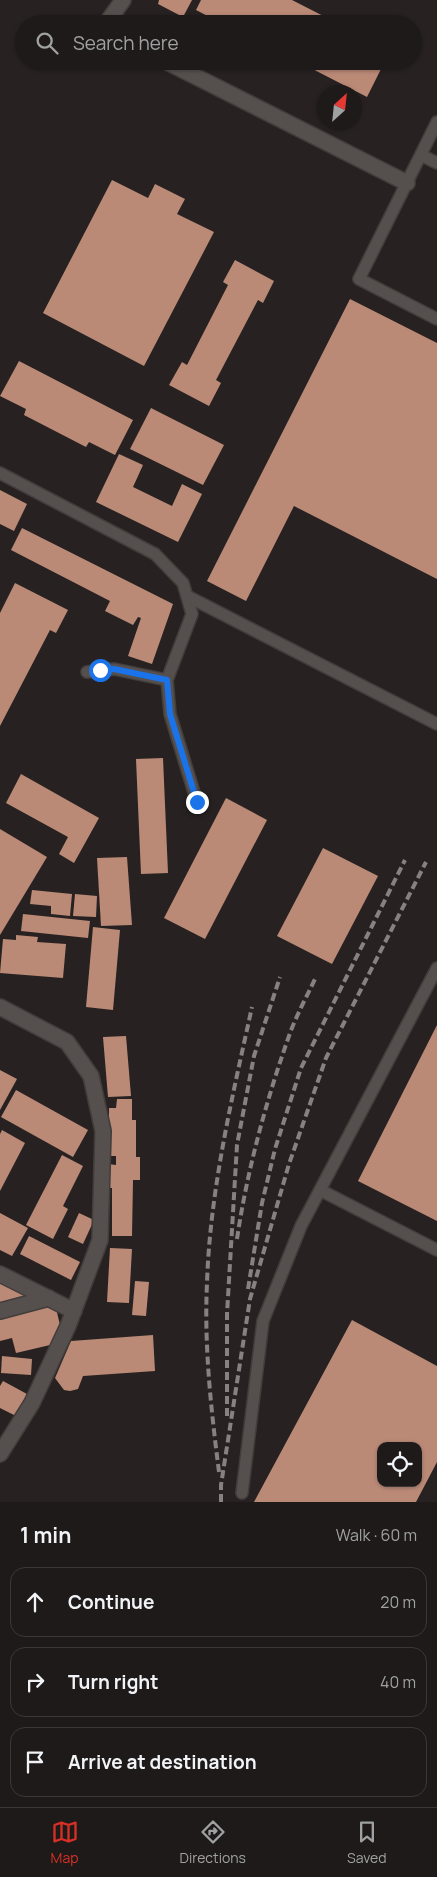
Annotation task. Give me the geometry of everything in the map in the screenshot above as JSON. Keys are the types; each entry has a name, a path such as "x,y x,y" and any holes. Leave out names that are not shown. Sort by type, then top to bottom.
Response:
{"street":[{"path":"112,15 122,0"},
{"path":"183,70 406,183"},
{"path":"0,1007 67,1042 91,1076 103,1130 100,1240 74,1311 32,1403 0,1454"},
{"path":"0,1274 74,1311"},
{"path":"0,1311 49,1298"}],"lane":[{"path":"437,122 359,279 437,319"},
{"path":"421,154 437,163"},
{"path":"0,473 156,554 184,583 192,614 167,680 170,714 197,802"},
{"path":"187,596 437,724"},
{"path":"87,672 114,669 167,680"},
{"path":"242,1493 263,1321 301,1226 437,968"},
{"path":"320,1190 437,1250"}],"building":[{"path":"159,0 192,0 184,15 179,15 158,4"},
{"path":"201,0 292,0 321,15 206,15 196,10"},
{"path":"314,70 380,70 367,97 362,94 362,85 344,85"},
{"path":"112,180 148,198 155,184 185,199 177,214 214,232 144,366 43,313"},
{"path":"235,260 274,281 263,303 258,300 216,380 221,383 209,406 169,385 182,362 187,365 228,285 223,282"},
{"path":"350,299 437,343 437,579 294,506 246,601 207,581"},
{"path":"19,361 133,420 115,455 89,442 86,447 24,415 26,409 0,396"},
{"path":"151,408 224,445 203,485 130,449"},
{"path":"119,454 143,465 133,487 172,506 182,484 202,494 178,542 96,502"},
{"path":"0,490 27,504 14,531 0,524"},
{"path":"22,528 173,604 152,664 128,656 141,618 138,617 133,625 105,611 110,601 11,550"},
{"path":"15,583 68,610 56,633 50,630 0,726 0,613"},
{"path":"163,758 168,873 141,874 136,759"},
{"path":"21,774 99,818 74,863 59,854 68,837 6,803"},
{"path":"226,798 267,820 205,939 164,918"},
{"path":"0,829 47,857 0,935"},
{"path":"323,848 378,876 332,964 277,936"},
{"path":"127,857 132,925 101,926 97,858"},
{"path":"32,890 72,894 70,916 51,914 51,906 30,904"},
{"path":"75,894 97,896 96,917 73,916"},
{"path":"23,914 90,921 88,938 21,931"},
{"path":"93,927 120,930 113,1010 86,1007"},
{"path":"16,935 38,937 37,942 66,944 63,978 0,973 3,939 16,940"},
{"path":"437,1025 437,1221 358,1181"},
{"path":"126,1036 131,1096 108,1097 103,1037"},
{"path":"0,1070 17,1079 0,1110"},
{"path":"16,1090 88,1130 73,1157 1,1117"},
{"path":"117,1099 132,1099 132,1120 136,1120 136,1157 140,1157 140,1180 133,1180 132,1236 112,1236 112,1188 108,1188 108,1164 116,1165 116,1156 109,1156 109,1108 116,1108"},
{"path":"2,1130 25,1143 0,1191 0,1134"},
{"path":"62,1155 83,1166 63,1206 68,1209 53,1239 26,1225"},
{"path":"0,1213 28,1228 12,1256 0,1250"},
{"path":"79,1213 94,1220 83,1244 68,1237"},
{"path":"29,1236 80,1262 71,1280 20,1254"},
{"path":"110,1248 132,1249 129,1303 107,1302"},
{"path":"0,1280 30,1287 27,1303 0,1308"},
{"path":"135,1281 149,1282 146,1316 132,1315"},
{"path":"55,1304 60,1325 50,1345 16,1353 12,1338 0,1341 0,1316"},
{"path":"352,1320 437,1366 437,1462 416,1502 254,1502"},
{"path":"153,1335 155,1371 83,1376 78,1389 70,1391 64,1390 55,1378 71,1341"},
{"path":"2,1356 32,1359 31,1375 1,1373"},
{"path":"3,1381 27,1394 16,1416 0,1408 0,1386"}],"railway":[{"path":"248,1289 262,1203 275,1149 301,1068 405,860"},
{"path":"221,1502 221,1485 250,1299 289,1164 326,1058 426,862"},
{"path":"227,1416 227,1314 237,1145 254,1056 280,977"},
{"path":"237,1239 258,1136 273,1086 292,1029 316,977"},
{"path":"219,1472 207,1354 206,1307 209,1248 212,1213 223,1144 252,1007"}],"route":[{"path":"100,670 114,669 167,680 170,714 197,802"}]}
